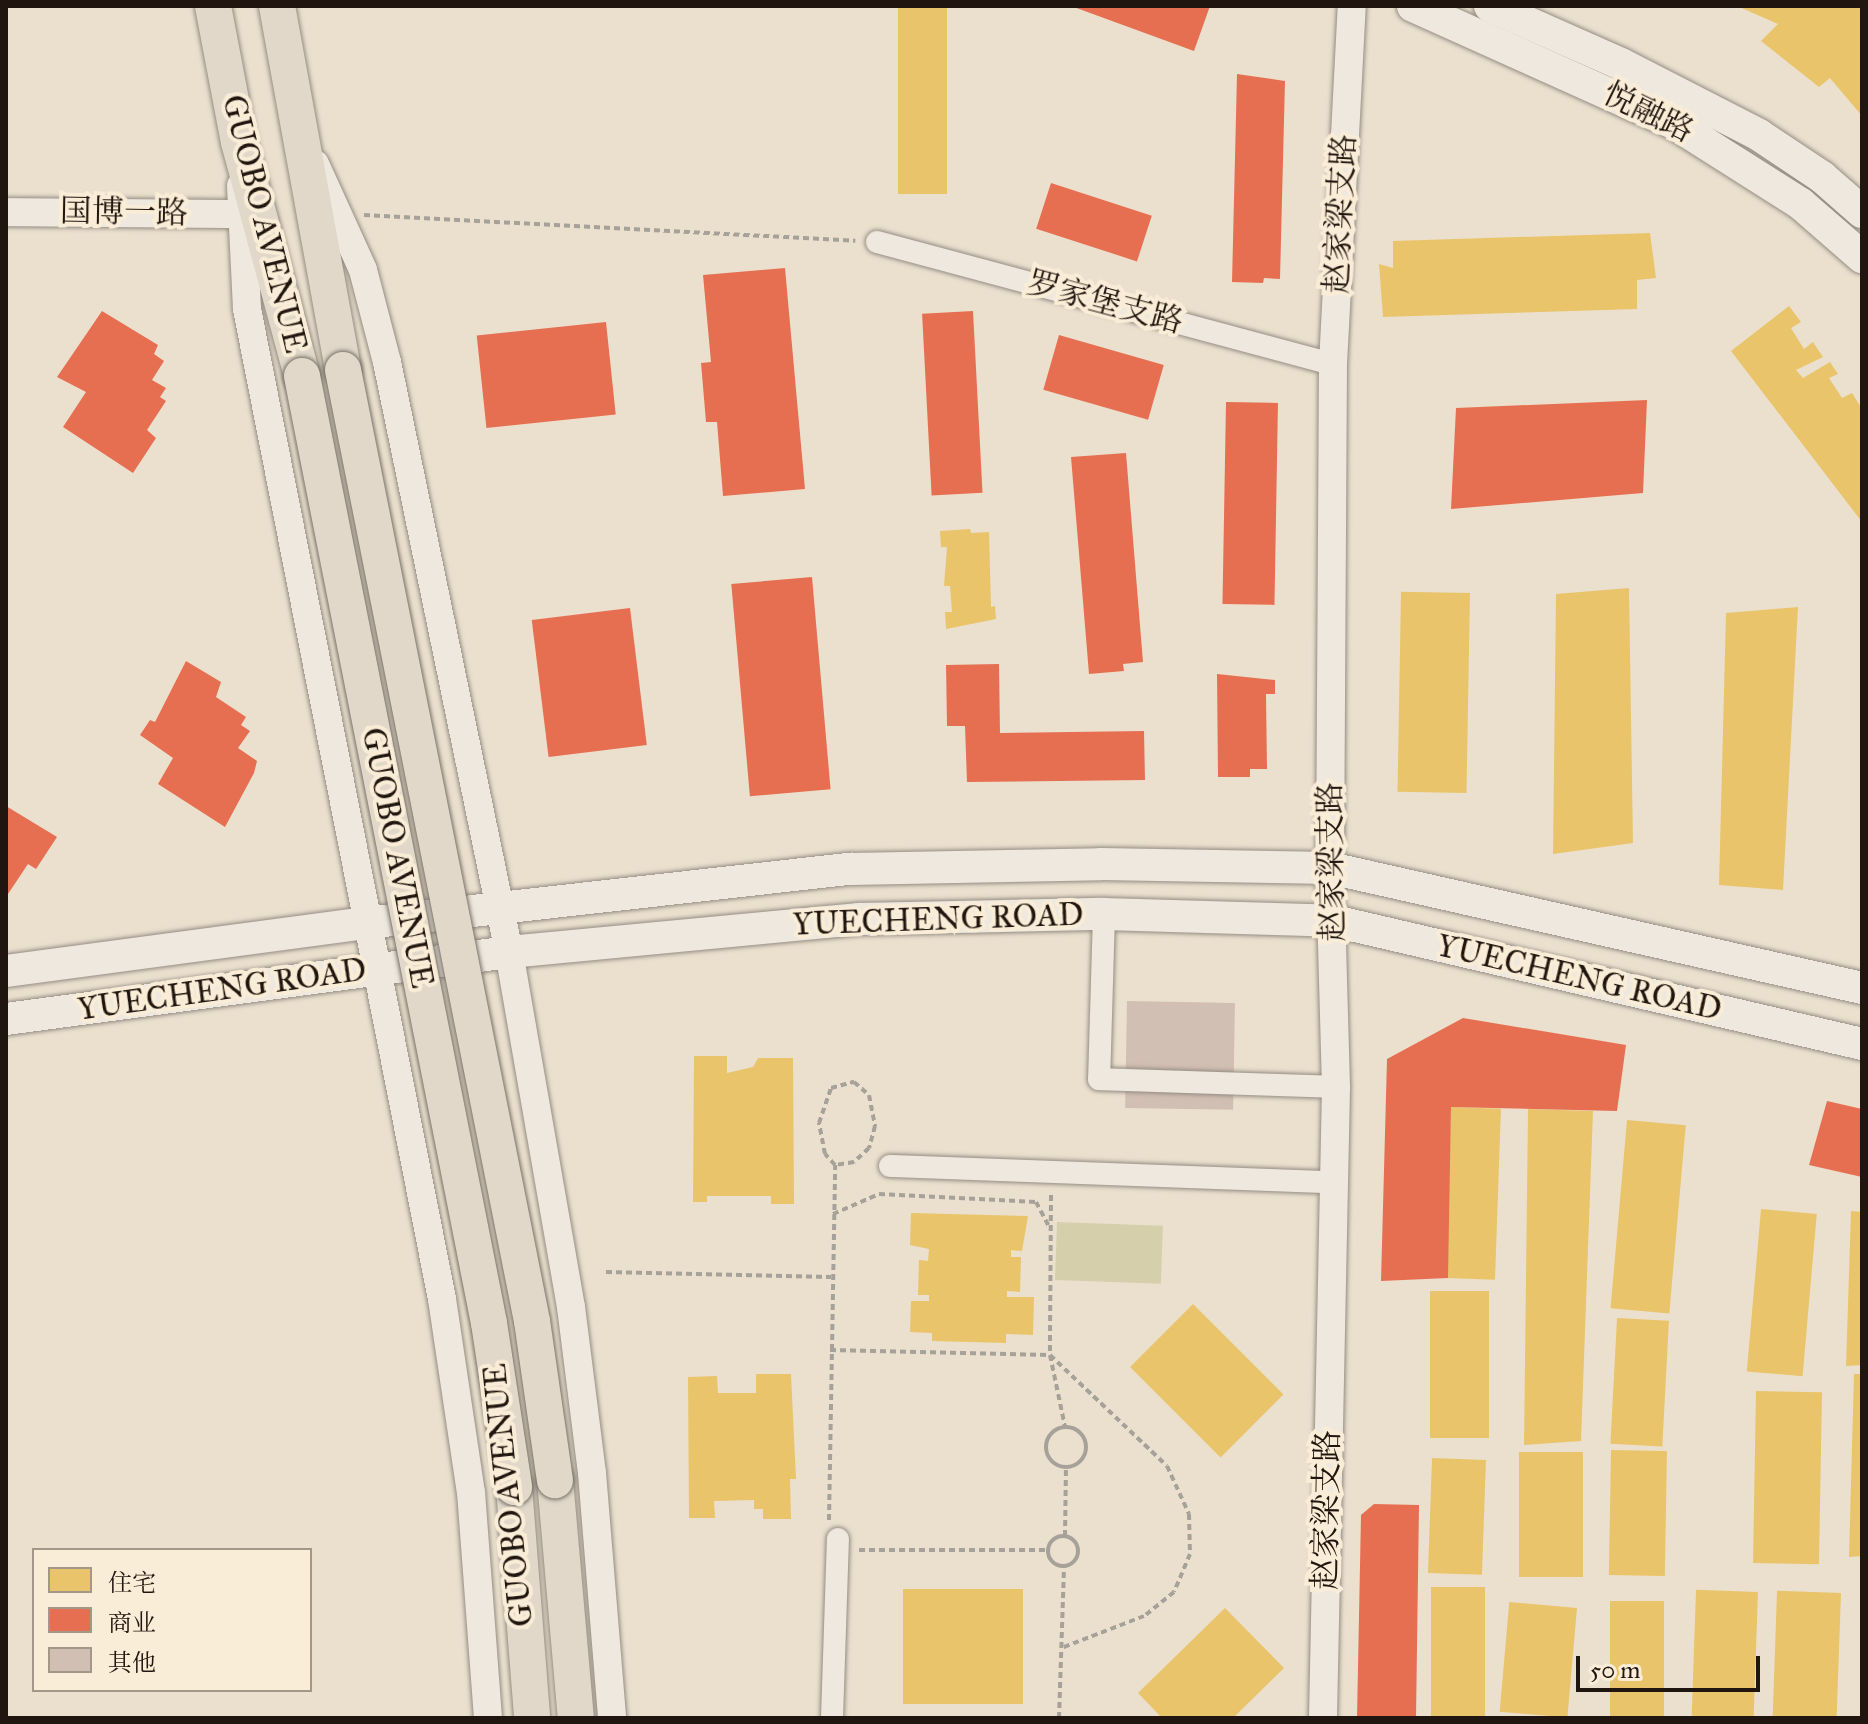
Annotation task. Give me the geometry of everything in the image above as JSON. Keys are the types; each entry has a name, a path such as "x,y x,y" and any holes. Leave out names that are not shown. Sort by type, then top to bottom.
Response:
{"main road":[{"name":"GUOBO AVENUE","path":"213,6 239,142 302,376 489,1323 514,1487 532,1718"},
{"name":"GUOBO AVENUE","path":"277,6 305,143 343,370 532,1321 555,1480 576,1718"},
{"name":"悦融路","path":"1413,6 1675,124 1778,187 1862,257"},
{"name":"悦融路","path":"1490,6 1621,64 1759,135 1822,177 1862,212"},
{"name":"YUECHENG ROAD","path":"6,971 366,923 850,869 1101,864 1330,868 1862,988"},
{"name":"YUECHENG ROAD","path":"6,1019 509,952 859,919 1104,914 1334,921 1862,1044"}],"street":[{"name":"赵家梁支路","path":"1323,1718 1336,1087 1334,921 1330,868 1333,364 1352,6"},
{"path":"239,142 247,309 442,1299 464,1447 488,1718"},
{"path":"305,143 363,270 387,362 509,952 571,1307 592,1473 612,1718"},
{"name":"国博一路","path":"6,212 242,214"},
{"name":"罗家堡支路","path":"877,242 1333,364"},
{"path":"1104,914 1099,1079 1336,1087"},
{"path":"890,1166 1333,1182"},
{"path":"832,1718 838,1539"}],"path":[{"path":"337,214 877,242"},
{"path":"835,1165 854,1162 869,1148 875,1126 869,1095 854,1082 831,1088 822,1103 820,1137 835,1165 827,1516 838,1539 856,1550 1048,1550"},
{"path":"1052,1171 1050,1355 1065,1427"},
{"path":"833,1214 879,1194 1036,1202 1051,1230"},
{"path":"606,1272 831,1277"},
{"path":"830,1350 1050,1355 1167,1466 1189,1514 1190,1554 1174,1592 1144,1616 1061,1648"},
{"path":"1065,1427 1081,1435 1085,1447 1081,1459 1066,1466 1052,1461 1046,1449 1052,1431 1065,1427"},
{"path":"1065,1536 1066,1466"},
{"path":"1048,1550 1055,1538 1065,1536 1074,1540 1078,1554 1064,1566 1059,1718"},
{"path":"1048,1550 1055,1563 1064,1566"}],"shaded area":[{"path":"1057,1222 1163,1226 1161,1284 1055,1280"}],"building: 住宅":[{"path":"898,6 947,6 947,194 898,194"},
{"path":"1737,6 1862,6 1862,116 1830,78 1819,87 1761,41 1778,24"},
{"path":"1650,233 1656,278 1637,280 1637,309 1383,317 1379,264 1393,268 1393,241"},
{"path":"1789,306 1801,322 1791,328 1804,349 1813,342 1823,357 1796,370 1803,378 1830,362 1838,374 1829,378 1842,398 1852,393 1862,409 1862,522 1731,351"},
{"path":"970,529 971,533 989,532 991,607 995,606 996,619 946,629 945,612 952,612 950,586 944,586 947,547 941,547 940,531"},
{"path":"1629,588 1633,843 1553,854 1556,594"},
{"path":"1401,592 1470,593 1467,793 1398,792"},
{"path":"1798,607 1783,890 1719,885 1726,613"},
{"path":"694,1056 727,1056 727,1073 753,1067 758,1058 793,1058 794,1204 771,1204 771,1196 707,1196 707,1202 693,1202"},
{"path":"1451,1107 1501,1109 1495,1280 1445,1278"},
{"path":"1528,1109 1593,1111 1581,1441 1524,1445"},
{"path":"1627,1120 1686,1125 1669,1313 1611,1308"},
{"path":"1761,1209 1817,1214 1803,1376 1747,1371"},
{"path":"1851,1211 1862,1212 1862,1365 1846,1366"},
{"path":"911,1213 1028,1216 1022,1251 1011,1250 1011,1257 1021,1257 1020,1292 1007,1291 1007,1297 1034,1297 1033,1335 1006,1334 1006,1343 932,1341 932,1333 910,1332 911,1301 929,1301 929,1295 918,1295 919,1260 928,1261 929,1249 910,1245"},
{"path":"1430,1291 1489,1291 1489,1438 1430,1438"},
{"path":"1193,1304 1284,1395 1221,1457 1130,1367"},
{"path":"1617,1318 1669,1321 1662,1447 1610,1444"},
{"path":"756,1374 791,1374 796,1479 790,1479 791,1519 763,1519 763,1509 754,1509 754,1500 714,1501 715,1518 689,1518 688,1377 717,1376 718,1393 756,1393"},
{"path":"1854,1374 1862,1374 1862,1556 1849,1557"},
{"path":"1756,1391 1822,1392 1819,1564 1753,1563"},
{"path":"1611,1450 1667,1451 1665,1576 1609,1575"},
{"path":"1519,1452 1583,1452 1583,1577 1519,1577"},
{"path":"1432,1458 1486,1460 1482,1575 1428,1573"},
{"path":"1431,1587 1485,1587 1485,1718 1431,1718"},
{"path":"903,1589 1023,1589 1023,1704 903,1704"},
{"path":"1696,1590 1758,1592 1754,1718 1692,1716"},
{"path":"1777,1591 1841,1593 1837,1718 1773,1716"},
{"path":"1610,1601 1664,1601 1664,1718 1610,1718"},
{"path":"1509,1602 1577,1608 1567,1718 1500,1712"},
{"path":"1225,1608 1284,1668 1233,1718 1162,1718 1138,1693"}],"building: 商业":[{"path":"1071,6 1210,6 1194,51"},
{"path":"1237,74 1285,81 1280,279 1264,278 1263,283 1232,282"},
{"path":"1051,183 1152,216 1137,261 1036,229"},
{"path":"785,268 805,489 723,496 717,422 706,422 701,363 711,362 703,275"},
{"path":"102,311 158,345 154,354 164,361 152,380 166,388 160,397 166,401 147,430 156,438 133,473 63,427 86,392 57,377"},
{"path":"973,311 983,493 932,495 922,314"},
{"path":"606,322 616,414 486,428 477,336"},
{"path":"1059,335 1164,365 1148,420 1043,390"},
{"path":"1647,400 1643,493 1451,509 1456,408"},
{"path":"1226,402 1278,403 1274,605 1222,604"},
{"path":"1126,453 1143,662 1123,664 1124,671 1089,674 1071,457"},
{"path":"812,577 831,789 750,796 731,584"},
{"path":"630,608 647,745 549,757 532,620"},
{"path":"186,661 221,682 216,697 246,717 241,725 250,731 238,748 257,761 254,773 225,827 158,784 173,758 140,735 150,720 155,722"},
{"path":"999,664 1000,733 1144,731 1145,780 967,782 965,726 947,726 946,665"},
{"path":"1217,674 1275,680 1275,694 1266,694 1267,769 1250,769 1250,777 1218,777"},
{"path":"6,806 57,837 36,869 28,864 6,897"},
{"path":"1463,1018 1626,1045 1617,1111 1451,1107 1448,1278 1381,1281 1387,1059"},
{"path":"1827,1101 1862,1109 1862,1177 1809,1165"},
{"path":"1374,1504 1419,1505 1416,1718 1357,1718 1361,1515"}],"building: 其他":[{"path":"1127,1001 1235,1003 1233,1110 1125,1108"}]}
